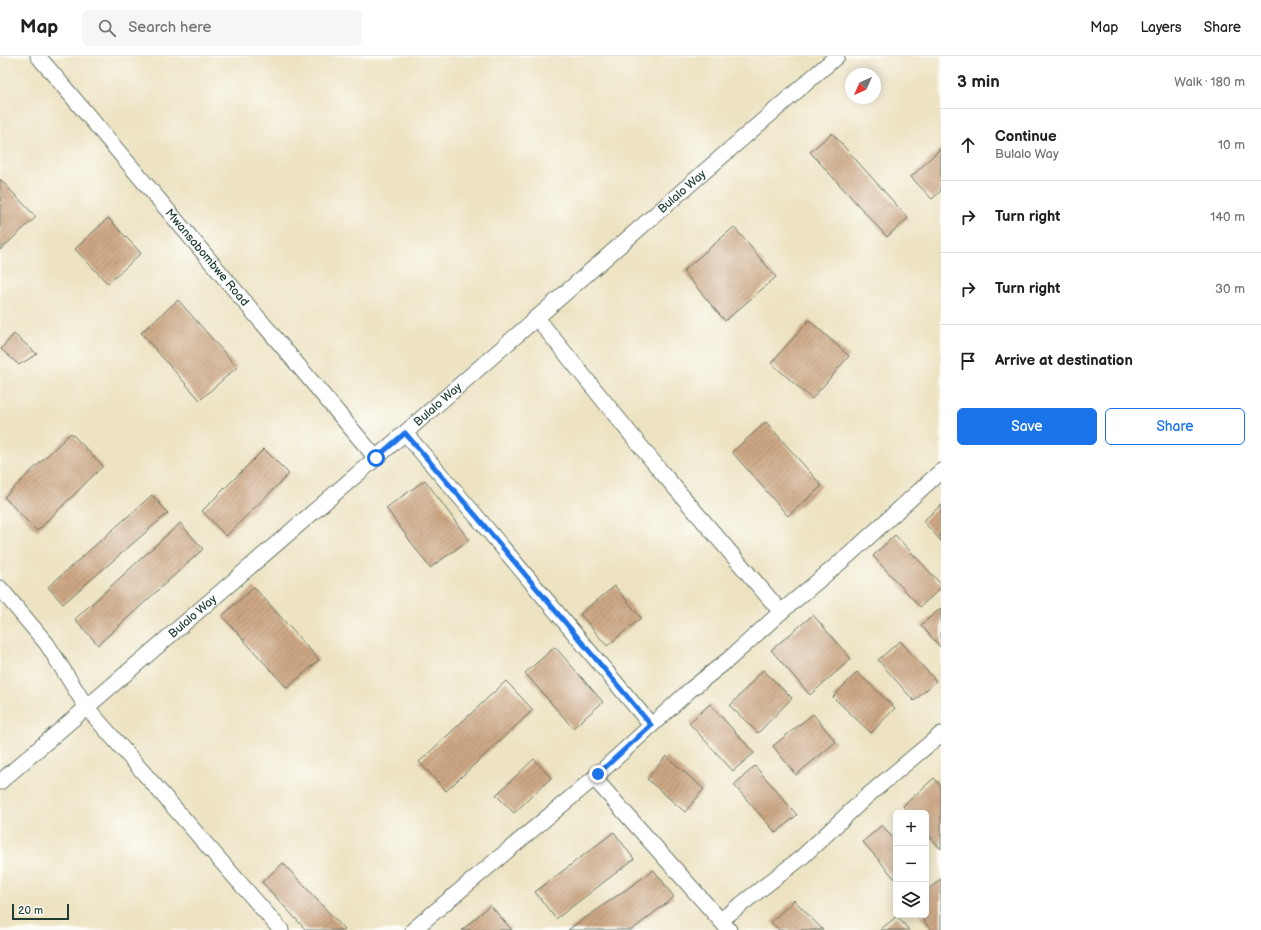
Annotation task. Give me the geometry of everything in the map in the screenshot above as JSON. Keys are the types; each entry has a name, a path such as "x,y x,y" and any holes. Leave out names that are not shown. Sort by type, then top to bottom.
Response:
{"street":[{"name":"Mwansabombwe Road","path":"38,56 376,458"},
{"name":"Bulalo Way","path":"0,782 405,433 536,317 837,56"},
{"path":"536,317 659,469 781,612"},
{"path":"405,433 651,725"},
{"path":"413,930 594,778 690,690 729,659 781,612 850,554 941,472"},
{"path":"0,588 47,644 87,708 281,930"},
{"path":"594,778 725,925 801,858 866,797 941,734"}],"building":[{"path":"832,133 908,218 887,237 810,152"},
{"path":"940,149 941,191 932,199 911,177"},
{"path":"0,179 36,217 0,250"},
{"path":"108,218 141,253 108,284 75,249"},
{"path":"734,227 776,277 725,321 683,271"},
{"path":"178,300 237,367 200,400 141,333"},
{"path":"809,320 849,356 812,399 771,363"},
{"path":"14,334 37,354 19,365 1,349"},
{"path":"766,422 822,486 788,516 732,452"},
{"path":"71,433 103,466 37,531 4,497"},
{"path":"264,449 289,474 226,536 202,511"},
{"path":"425,480 469,540 430,568 386,508"},
{"path":"152,495 168,513 63,604 48,587"},
{"path":"941,505 941,541 923,521"},
{"path":"180,523 203,549 98,645 75,619"},
{"path":"895,535 941,584 941,588 920,607 873,556"},
{"path":"615,586 641,618 607,646 580,614"},
{"path":"254,587 319,660 287,688 222,616"},
{"path":"941,608 941,648 921,625"},
{"path":"813,615 851,659 810,695 771,650"},
{"path":"900,641 936,681 914,701 878,660"},
{"path":"555,647 603,702 573,728 525,673"},
{"path":"763,670 792,698 758,733 730,706"},
{"path":"857,672 895,708 871,733 833,697"},
{"path":"506,681 533,710 446,791 419,762"},
{"path":"710,704 754,753 733,771 689,723"},
{"path":"813,714 836,742 796,775 773,746"},
{"path":"666,756 704,789 685,812 647,779"},
{"path":"534,759 551,778 514,813 496,795"},
{"path":"755,766 797,815 776,833 734,785"},
{"path":"934,778 941,786 941,849 929,835 929,810 906,810 903,806"},
{"path":"882,825 893,838 893,877 863,842"},
{"path":"614,832 634,859 556,919 535,892"},
{"path":"283,863 345,930 306,930 262,882"},
{"path":"654,870 674,897 632,930 568,930"},
{"path":"941,879 941,930 931,930 921,918 929,918 929,889"},
{"path":"794,900 823,930 779,930 771,922"},
{"path":"490,905 512,930 462,930"},
{"path":"895,918 899,918 909,930 880,930"}],"route":[{"path":"376,458 405,433 651,725 598,774"}]}
